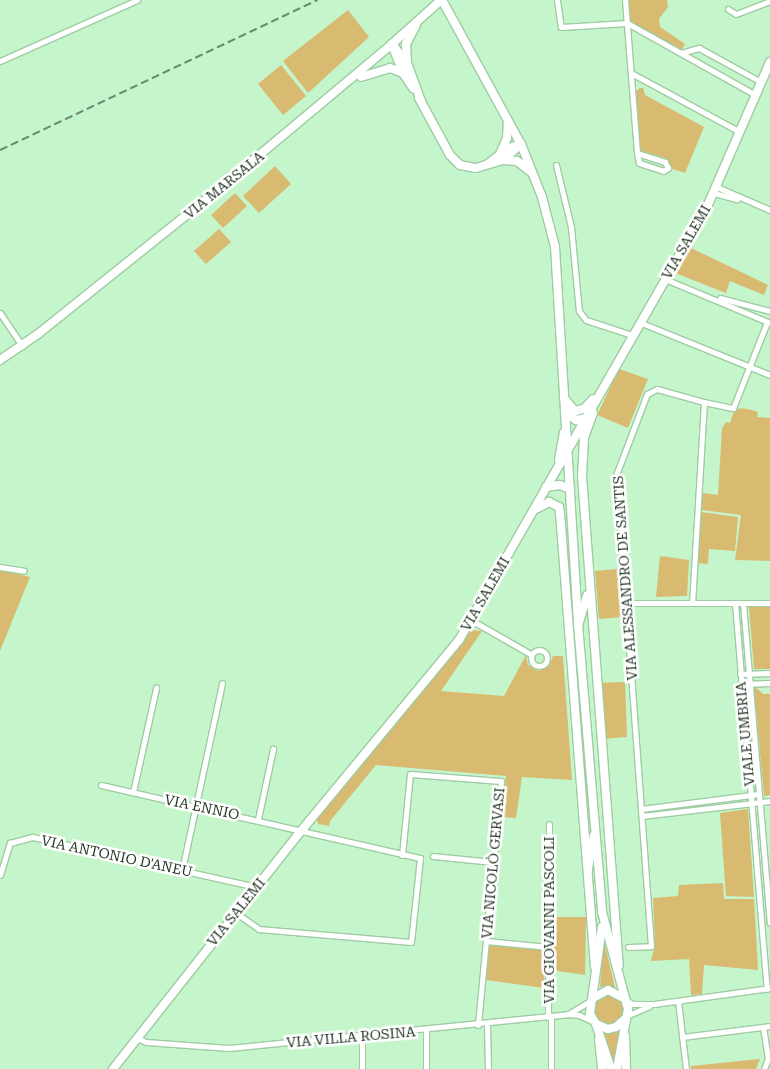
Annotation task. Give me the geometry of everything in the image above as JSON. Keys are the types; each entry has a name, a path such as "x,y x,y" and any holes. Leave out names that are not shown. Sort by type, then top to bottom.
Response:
{"street":[{"path":"0,61 138,0"},
{"path":"442,0 522,144 535,175 554,247 578,624 602,912 624,999 626,1069"},
{"name":"VIA MARSALA","path":"0,360 22,346 347,84 442,0"},
{"path":"557,0 562,27 627,23 756,95"},
{"path":"625,0 637,153 639,163 663,171 668,168 665,162 637,153"},
{"path":"728,9 736,14 770,1"},
{"path":"419,20 406,44 407,63 421,101"},
{"path":"392,44 407,63"},
{"path":"392,44 403,73 455,161 468,168 488,164 522,144"},
{"path":"681,53 699,48 761,82"},
{"name":"VIA SALEMI","path":"113,1069 135,1037 301,831 448,656 471,620 599,397 639,322 715,190 761,82 768,72 770,62"},
{"path":"347,84 380,68 390,68 403,73"},
{"path":"631,73 740,132"},
{"path":"502,157 507,138 508,119"},
{"path":"502,157 517,161 535,175"},
{"path":"556,165 572,227 579,312 586,320 632,335"},
{"path":"715,190 770,210"},
{"path":"664,279 714,297 769,322 732,408 704,402 692,603"},
{"path":"714,297 748,303 770,311"},
{"path":"0,313 22,346"},
{"path":"639,322 770,375"},
{"path":"564,398 571,409 580,411 605,384"},
{"name":"VIA ALESSANDRO DE SANTIS","path":"628,947 651,946 616,475 621,457 652,390 663,389 704,402"},
{"path":"599,397 582,456 588,590 620,988"},
{"path":"565,416 576,420 586,418"},
{"path":"554,475 565,416"},
{"path":"546,487 560,484 570,489"},
{"path":"532,511 549,502 558,507 560,514 586,878 596,982"},
{"path":"0,567 24,571"},
{"path":"578,624 588,590"},
{"path":"626,603 770,603"},
{"name":"VIALE UMBRIA","path":"734,603 761,920 768,969 768,988"},
{"name":"VIALE UMBRIA","path":"743,603 770,924"},
{"path":"471,620 532,655"},
{"path":"740,674 770,673"},
{"path":"182,870 222,683"},
{"path":"741,684 770,683"},
{"path":"133,792 156,688"},
{"path":"258,819 273,749"},
{"name":"VIA NICOLÒ GERVASI","path":"402,855 410,774 501,781 478,1025"},
{"name":"VIA ENNIO","path":"101,785 258,819 301,831 420,858 411,942 259,929 236,913"},
{"path":"641,809 759,794"},
{"path":"642,816 770,801"},
{"path":"697,802 698,810"},
{"name":"VIA GIOVANNI PASCOLI","path":"549,824 549,1017 551,1069"},
{"path":"586,878 595,832"},
{"name":"VIA ANTONIO D'ANEU","path":"0,875 10,843 33,837 257,886"},
{"path":"433,856 493,862"},
{"path":"756,864 765,864"},
{"path":"602,912 596,982 590,1014 611,1069"},
{"path":"761,920 770,919"},
{"path":"486,941 549,947"},
{"path":"592,1000 608,990 633,1004 654,1004 768,988"},
{"name":"VIA VILLA ROSINA","path":"567,1014 592,1000"},
{"path":"678,1000 686,1068 678,1069"},
{"path":"596,1026 612,1028 654,1004"},
{"name":"VIA VILLA ROSINA","path":"135,1037 146,1042 229,1048 478,1025 567,1014 579,1015 596,1026"},
{"path":"617,1069 626,1019"},
{"path":"487,1024 488,1069"},
{"path":"596,1026 602,1069"},
{"path":"682,1037 770,1026"},
{"path":"763,1027 768,1058 764,1069"},
{"path":"426,1030 426,1069"},
{"path":"362,1035 362,1069"}],"shaded area":[{"path":"629,0 667,0 668,7 659,19 660,27 685,44 681,51 630,23"},
{"path":"348,10 369,37 308,93 283,61"},
{"path":"281,65 306,96 283,115 258,84"},
{"path":"643,88 645,95 704,127 685,173 670,168 668,159 639,150 635,92"},
{"path":"275,166 291,184 259,213 243,196"},
{"path":"235,193 247,206 223,228 211,215"},
{"path":"219,229 231,242 206,264 194,251"},
{"path":"689,247 768,285 764,295 730,281 726,293 675,273"},
{"path":"619,369 648,379 628,428 597,415"},
{"path":"735,408 758,412 757,417 770,418 770,561 735,560 741,515 702,510 702,493 718,495 722,428 726,422 730,423"},
{"path":"701,512 738,517 735,551 709,549 708,564 697,563"},
{"path":"660,556 689,560 687,596 656,597"},
{"path":"617,569 622,617 599,619 595,571"},
{"path":"0,570 30,577 0,651"},
{"path":"749,607 770,607 770,669 754,669"},
{"path":"472,630 482,631 441,691 504,696 526,655 528,665 538,671 549,666 553,656 563,656 572,780 522,777 516,818 502,817 506,776 376,765 330,821 329,826 318,824 317,819"},
{"path":"625,682 627,737 602,739 598,683"},
{"path":"754,686 763,694 770,694 770,795 764,796"},
{"path":"748,809 754,897 726,896 720,813"},
{"path":"723,883 724,899 754,899 758,970 704,965 702,994 691,995 689,959 651,961 655,945 653,898 678,896 679,885"},
{"path":"552,917 586,917 585,975 551,970"},
{"path":"604,941 615,987 600,987"},
{"path":"489,944 545,949 544,988 486,980"},
{"path":"609,994 620,999 625,1010 620,1021 609,1026 598,1021 593,1010 598,999"},
{"path":"620,1030 615,1065 614,1065 604,1034"},
{"path":"760,1059 756,1069 691,1069 691,1066"}],"railway":[{"path":"0,150 317,0"}]}
